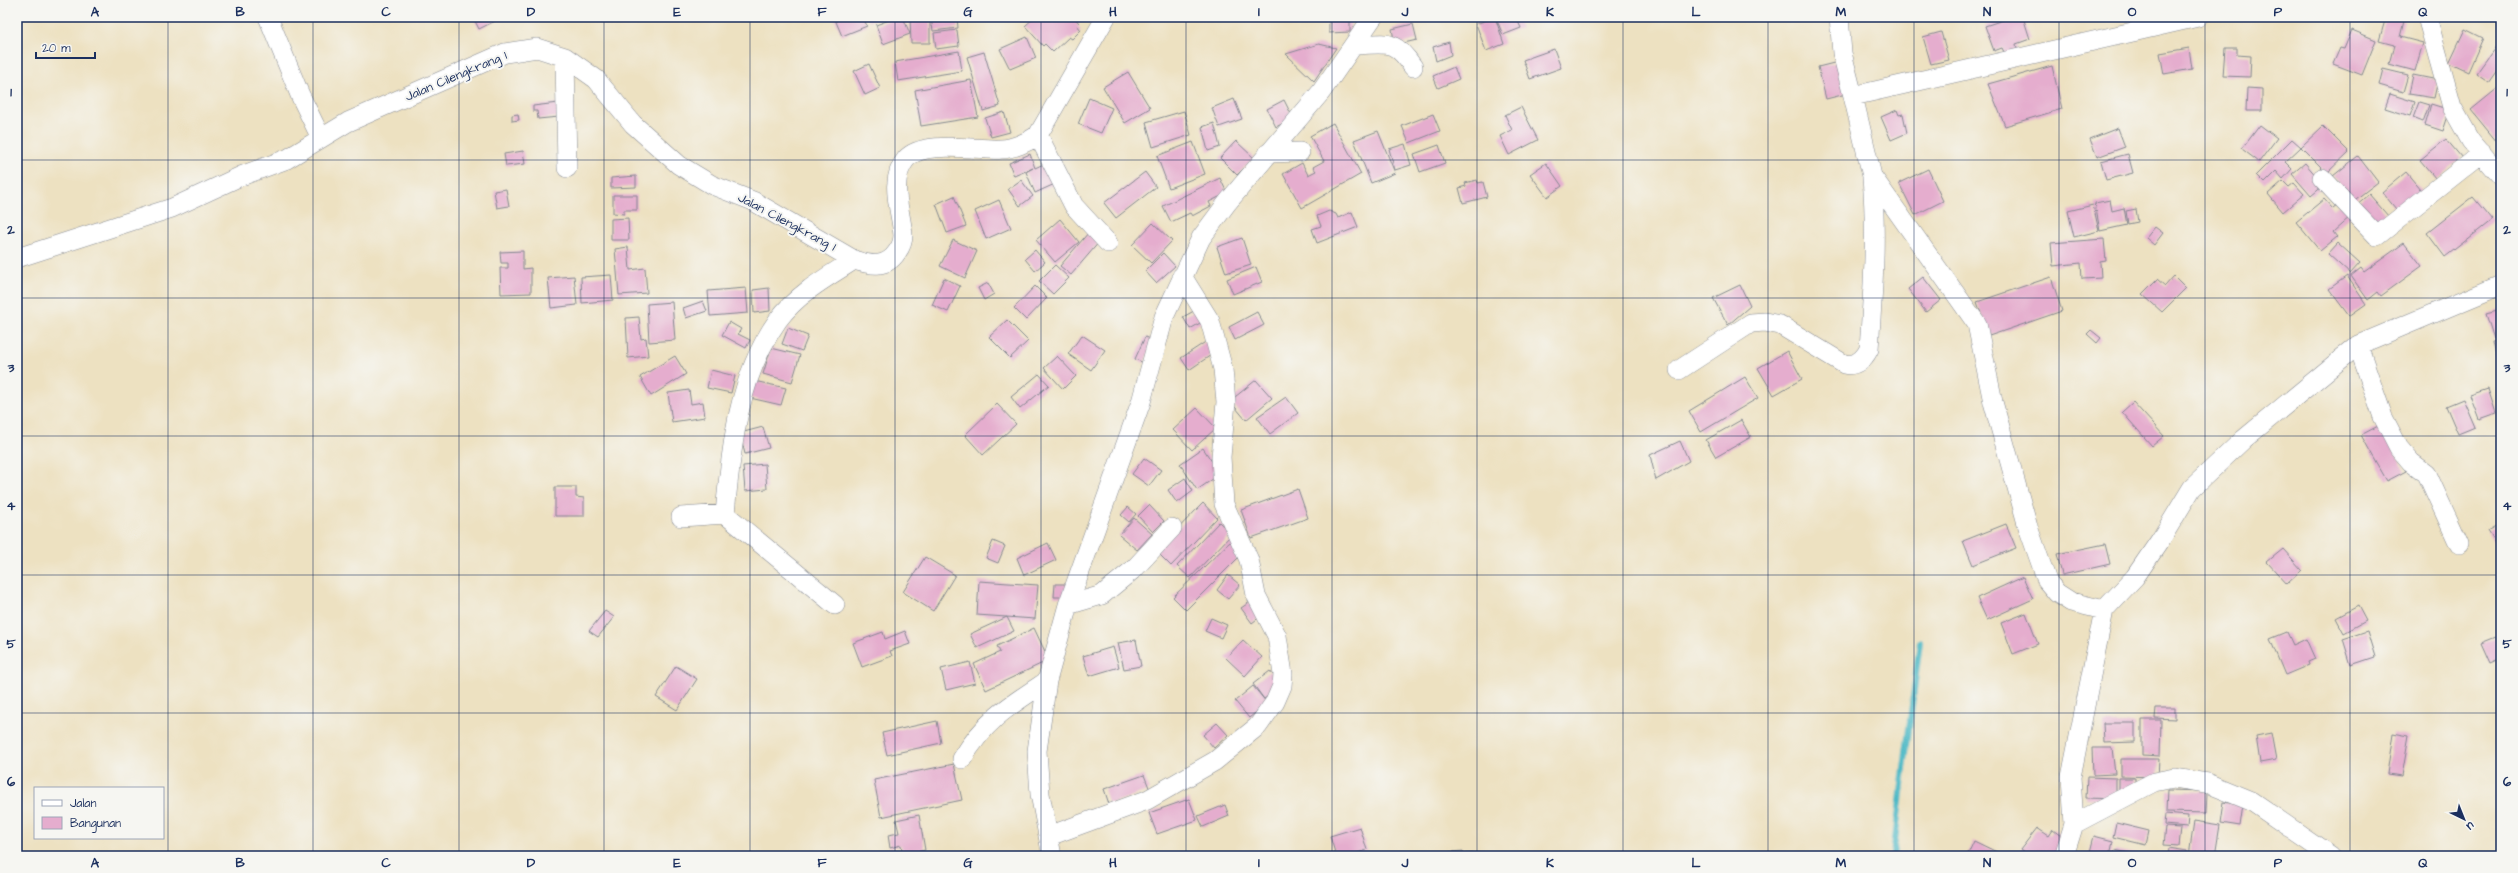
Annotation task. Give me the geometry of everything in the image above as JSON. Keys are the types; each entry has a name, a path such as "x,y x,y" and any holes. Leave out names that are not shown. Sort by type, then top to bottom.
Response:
{"street":[{"path":"268,17 300,95 321,138"},
{"path":"1106,17 1038,135 1074,206 1108,243"},
{"path":"1052,856 1040,794 1037,751 1047,681 1068,605 1141,402 1164,318 1182,276 1202,238 1227,202 1321,92 1355,45 1372,17"},
{"path":"1679,370 1751,323 1765,322 1780,325 1844,364 1854,364 1865,356 1869,349 1876,218 1872,176 1842,52 1839,17"},
{"path":"1853,96 2198,17"},
{"path":"2427,17 2452,108 2471,141 2501,176"},
{"path":"1355,45 1390,44 1402,50 1414,67"},
{"name":"Jalan Cilengkrang 1","path":"17,258 172,208 241,176 287,158 348,122 505,53 537,48 565,57 596,80 633,124 679,165 712,185 753,201 854,260 872,265 886,264 893,258 903,237 896,191 900,172 907,158 920,151 947,147 1002,149 1030,141 1038,135"},
{"path":"565,57 567,168"},
{"path":"1268,153 1300,152"},
{"path":"2322,178 2377,236 2482,153"},
{"path":"1872,176 1977,324 1993,402 2028,527 2047,581 2057,593 2071,602 2104,610"},
{"path":"725,514 731,450 746,388 763,346 779,319 814,285 854,260"},
{"path":"1049,836 1147,800 1215,761 1258,726 1275,702 1282,686 1283,674 1277,636 1256,595 1249,560 1224,504 1221,458 1226,402 1223,369 1210,321 1182,276"},
{"path":"2064,856 2074,824 2071,777 2104,610 2135,577 2161,539 2192,488 2244,439 2358,345 2501,286"},
{"path":"2358,345 2383,417 2399,448 2411,462 2427,474 2459,544"},
{"path":"681,516 725,514 835,605"},
{"path":"1068,605 1102,595 1136,568 1172,528"},
{"path":"962,759 976,736 1004,709 1047,681"},
{"path":"2074,824 2154,782 2174,778 2207,783 2251,801 2331,856"}],"building":[{"path":"473,17 503,17 479,29"},
{"path":"834,17 863,17 867,26 842,36"},
{"path":"868,17 882,17 869,21"},
{"path":"897,17 903,17 910,34 883,44 876,25"},
{"path":"910,17 930,17 930,43 911,43"},
{"path":"931,17 957,17 958,28 933,31"},
{"path":"1035,17 1074,17 1079,23 1077,25 1081,30 1072,39 1069,37 1053,52 1045,44 1043,46 1025,26"},
{"path":"1350,17 1350,32 1329,33 1329,18"},
{"path":"1495,17 1504,44 1486,51 1476,24"},
{"path":"1516,17 1521,28 1503,35 1496,18"},
{"path":"2012,17 2023,17 2030,39 2016,44 2017,49 2005,54 2002,48 1994,51 1985,26"},
{"path":"2386,17 2404,21 2400,37 2423,43 2415,71 2389,64 2394,45 2379,41"},
{"path":"1413,24 1417,40 1395,45 1392,29"},
{"path":"2465,29 2483,38 2468,72 2449,63"},
{"path":"957,30 959,46 936,49 934,33"},
{"path":"2352,30 2376,40 2362,75 2333,64 2340,48 2344,49"},
{"path":"1941,32 1949,60 1931,64 1923,37"},
{"path":"1027,37 1036,58 1010,69 1000,49"},
{"path":"1449,42 1451,55 1436,61 1433,47"},
{"path":"1319,44 1336,48 1314,81 1286,54"},
{"path":"2497,45 2501,48 2501,66 2489,83 2476,74"},
{"path":"2189,48 2192,69 2164,74 2160,53"},
{"path":"2225,48 2237,48 2237,55 2251,56 2250,77 2223,76"},
{"path":"1554,49 1561,68 1530,79 1523,60"},
{"path":"959,51 962,71 898,81 895,62"},
{"path":"984,52 1000,106 983,111 967,57"},
{"path":"1838,62 1846,94 1826,99 1818,67"},
{"path":"869,64 880,88 865,95 854,71"},
{"path":"2052,66 2062,109 2005,126 1988,84"},
{"path":"1454,67 1459,79 1438,88 1433,76"},
{"path":"2383,69 2408,75 2403,92 2379,85"},
{"path":"1128,72 1150,108 1125,123 1103,87"},
{"path":"2413,75 2438,80 2434,98 2409,94"},
{"path":"971,80 978,117 921,126 915,90"},
{"path":"2247,88 2262,89 2262,111 2246,111"},
{"path":"2498,88 2501,91 2501,138 2497,142 2471,110"},
{"path":"2390,94 2415,102 2410,116 2385,108"},
{"path":"1089,98 1112,108 1101,133 1078,124"},
{"path":"1234,99 1242,119 1219,127 1212,108"},
{"path":"1284,100 1293,118 1276,127 1267,109"},
{"path":"2419,102 2429,105 2423,122 2413,118"},
{"path":"558,103 559,117 538,119 537,111 533,111 533,106"},
{"path":"2431,104 2450,110 2443,131 2425,125"},
{"path":"1521,107 1538,140 1509,155 1500,136 1512,130 1505,115"},
{"path":"1897,110 1899,115 1903,114 1907,133 1891,140 1881,117"},
{"path":"1184,111 1191,135 1153,147 1146,122"},
{"path":"1004,112 1010,132 991,137 985,118"},
{"path":"518,114 519,120 512,121 512,115"},
{"path":"1433,114 1440,131 1409,143 1402,126"},
{"path":"1214,123 1220,147 1208,151 1202,127"},
{"path":"1333,123 1361,174 1302,208 1283,174 1302,163 1308,175 1316,171 1313,167 1324,161 1310,136"},
{"path":"2260,125 2277,138 2259,162 2242,149"},
{"path":"2323,126 2349,152 2327,173 2301,147"},
{"path":"2118,128 2125,147 2097,157 2090,139"},
{"path":"1378,131 1395,173 1371,183 1354,140"},
{"path":"2292,139 2301,147 2285,162 2292,169 2283,179 2276,171 2264,183 2256,175"},
{"path":"2446,139 2462,158 2436,179 2420,160"},
{"path":"1236,141 1254,158 1237,175 1220,158"},
{"path":"1193,142 1205,174 1169,188 1157,156"},
{"path":"1405,144 1411,165 1395,170 1389,149"},
{"path":"1439,145 1445,163 1420,172 1414,154"},
{"path":"2501,150 2501,161 2496,154"},
{"path":"523,151 525,164 506,166 504,154"},
{"path":"1030,154 1035,168 1050,161 1059,182 1035,193 1026,172 1033,168 1014,176 1009,163"},
{"path":"2128,154 2133,173 2106,180 2101,161"},
{"path":"2358,156 2378,182 2352,202 2333,176"},
{"path":"1546,163 1562,186 1547,197 1530,174"},
{"path":"2305,163 2324,185 2311,196 2292,174"},
{"path":"1928,169 1943,201 1915,215 1899,183"},
{"path":"1145,172 1156,187 1116,218 1104,203"},
{"path":"2406,172 2425,195 2401,215 2382,192"},
{"path":"636,176 636,187 611,188 611,178"},
{"path":"1220,178 1227,193 1209,202 1211,206 1192,216 1190,213 1171,222 1163,206"},
{"path":"1021,180 1033,196 1020,206 1008,189"},
{"path":"1477,180 1478,183 1483,182 1487,197 1463,203 1459,188 1466,186 1465,183"},
{"path":"2283,181 2289,187 2294,183 2304,194 2283,212 2268,194"},
{"path":"506,189 509,206 497,208 494,191"},
{"path":"2369,194 2389,217 2377,228 2356,205"},
{"path":"613,195 637,195 637,210 624,210 624,214 613,213"},
{"path":"954,196 966,226 947,233 936,204"},
{"path":"2473,197 2492,220 2445,257 2427,233"},
{"path":"2324,199 2333,209 2341,203 2351,216 2333,232 2337,237 2320,251 2296,222"},
{"path":"999,200 1011,228 986,239 975,211"},
{"path":"2110,200 2112,211 2124,208 2127,225 2100,231 2095,203"},
{"path":"2093,205 2099,231 2074,237 2068,211"},
{"path":"2136,209 2138,222 2128,224 2126,211"},
{"path":"1329,211 1336,214 1338,218 1352,212 1358,227 1317,243 1312,229 1321,226 1317,216"},
{"path":"628,218 629,240 611,240 611,219"},
{"path":"1060,219 1079,242 1055,262 1036,240"},
{"path":"1153,223 1172,241 1151,263 1132,245"},
{"path":"2155,227 2163,233 2154,245 2146,238"},
{"path":"1089,232 1100,241 1071,275 1060,266"},
{"path":"1242,238 1251,265 1226,273 1217,247"},
{"path":"2104,239 2106,261 2100,262 2101,278 2082,279 2081,263 2053,266 2051,243"},
{"path":"953,240 977,251 965,278 940,266"},
{"path":"2338,243 2360,263 2350,274 2328,254"},
{"path":"2404,243 2422,266 2381,296 2378,292 2368,300 2351,276 2361,268 2364,272"},
{"path":"628,247 630,270 645,268 647,293 619,295 615,249"},
{"path":"1035,250 1045,262 1035,271 1025,259"},
{"path":"523,251 523,269 531,268 531,293 501,294 500,268 508,268 508,263 501,263 500,252"},
{"path":"1163,253 1175,266 1156,283 1145,271"},
{"path":"1055,265 1069,278 1053,294 1039,281"},
{"path":"1256,267 1262,282 1233,294 1227,279"},
{"path":"611,275 613,300 582,303 581,277"},
{"path":"574,276 577,305 551,308 548,278"},
{"path":"2174,276 2186,288 2162,312 2142,294 2157,279 2165,286"},
{"path":"2347,276 2366,304 2349,316 2329,289"},
{"path":"1923,277 1941,300 1926,312 1908,289"},
{"path":"2051,277 2062,311 1989,336 1977,302"},
{"path":"944,278 960,286 948,312 932,305"},
{"path":"988,283 994,294 984,300 978,288"},
{"path":"1740,285 1750,306 1728,325 1713,298"},
{"path":"1035,286 1047,298 1026,320 1014,308"},
{"path":"746,288 748,313 710,316 708,291"},
{"path":"769,288 770,311 754,313 753,290"},
{"path":"703,301 707,311 686,318 683,308"},
{"path":"672,302 675,340 649,342 647,304"},
{"path":"1201,307 1207,319 1190,329 1183,317"},
{"path":"2501,310 2501,336 2494,339 2486,314"},
{"path":"1257,312 1264,325 1235,340 1229,327"},
{"path":"639,317 641,339 646,338 648,356 628,358 626,318"},
{"path":"1007,320 1028,341 1010,358 989,337"},
{"path":"729,322 741,329 738,334 750,340 746,348 722,335"},
{"path":"788,328 808,336 802,351 782,344"},
{"path":"2091,330 2101,338 2097,343 2087,334"},
{"path":"1082,335 1105,350 1091,370 1068,354"},
{"path":"1145,337 1154,341 1144,363 1135,359"},
{"path":"1207,341 1214,353 1189,370 1181,358"},
{"path":"2501,341 2501,376 2500,376 2493,342"},
{"path":"771,348 800,355 792,382 763,374"},
{"path":"1787,351 1802,379 1774,395 1758,368"},
{"path":"675,356 686,374 651,396 640,377"},
{"path":"1057,356 1076,376 1063,389 1044,368"},
{"path":"711,370 735,376 731,393 707,388"},
{"path":"1039,374 1049,385 1020,409 1011,397"},
{"path":"1745,377 1758,398 1701,432 1689,411"},
{"path":"1256,380 1272,398 1246,420 1230,401"},
{"path":"754,381 786,388 781,405 750,398"},
{"path":"2488,389 2496,413 2479,419 2470,395"},
{"path":"689,390 691,404 703,402 705,417 672,422 668,393"},
{"path":"1286,397 1298,413 1270,434 1257,417"},
{"path":"2463,399 2475,427 2458,434 2446,406"},
{"path":"2133,402 2164,436 2152,446 2122,412"},
{"path":"997,404 1016,424 983,455 965,435"},
{"path":"1197,408 1216,428 1192,450 1173,430"},
{"path":"1741,420 1751,437 1716,457 1706,440"},
{"path":"2380,425 2406,471 2387,481 2361,435"},
{"path":"763,427 769,448 745,454 740,433"},
{"path":"1680,441 1689,461 1656,480 1650,455"},
{"path":"1203,448 1220,474 1197,490 1180,464"},
{"path":"1144,458 1161,470 1149,486 1132,474"},
{"path":"765,464 767,489 745,491 743,466"},
{"path":"1185,478 1193,491 1177,503 1168,490"},
{"path":"555,487 576,487 576,497 584,498 584,516 555,516"},
{"path":"1298,489 1308,518 1251,538 1241,510"},
{"path":"1203,503 1217,518 1171,566 1156,551"},
{"path":"1149,505 1164,521 1153,532 1138,516"},
{"path":"1128,507 1136,514 1129,522 1121,515"},
{"path":"1134,518 1152,534 1137,550 1119,535"},
{"path":"1219,522 1232,534 1190,578 1177,566"},
{"path":"2006,524 2016,548 1973,565 1963,541"},
{"path":"2499,524 2501,528 2501,554 2487,531"},
{"path":"1233,539 1245,551 1186,610 1173,597"},
{"path":"993,541 1005,546 998,563 986,558"},
{"path":"1048,543 1056,560 1024,575 1017,558"},
{"path":"2105,544 2110,564 2062,575 2057,554"},
{"path":"2283,549 2302,570 2287,584 2267,562"},
{"path":"925,557 955,575 933,611 903,592"},
{"path":"1228,575 1240,585 1228,599 1217,590"},
{"path":"2023,577 2033,599 1987,620 1977,598"},
{"path":"979,581 1038,585 1035,619 977,615"},
{"path":"1055,584 1068,584 1067,597 1054,597"},
{"path":"1250,602 1261,616 1252,623 1241,608"},
{"path":"2358,606 2366,621 2344,633 2336,618"},
{"path":"605,611 614,617 598,637 589,631"},
{"path":"2026,613 2038,644 2013,654 2001,623"},
{"path":"1007,617 1014,631 977,648 970,634"},
{"path":"1211,618 1227,625 1221,638 1205,631"},
{"path":"1034,628 1049,660 986,690 974,664 1000,652 997,646"},
{"path":"2501,628 2501,642 2496,630"},
{"path":"905,631 910,644 890,651 892,656 862,667 853,643 883,632 885,639"},
{"path":"2367,631 2375,657 2351,665 2343,639"},
{"path":"2287,632 2293,645 2306,639 2315,659 2308,662 2309,665 2285,675 2270,639"},
{"path":"2496,637 2501,648 2501,658 2490,663 2481,643"},
{"path":"1136,640 1141,666 1124,669 1118,643"},
{"path":"1243,640 1262,657 1245,676 1226,658"},
{"path":"1113,647 1119,667 1089,676 1083,656"},
{"path":"970,662 975,683 946,690 941,669"},
{"path":"676,666 697,679 677,710 656,697"},
{"path":"1270,671 1277,680 1272,685 1276,690 1264,699 1253,684"},
{"path":"1253,686 1267,703 1249,718 1235,701"},
{"path":"2156,708 2175,708 2175,719 2155,718"},
{"path":"2142,720 2161,720 2160,756 2142,755"},
{"path":"937,721 941,743 887,755 882,733"},
{"path":"1217,723 1228,735 1214,748 1203,735"},
{"path":"2103,723 2135,723 2135,742 2104,743"},
{"path":"2271,733 2276,760 2260,763 2256,736"},
{"path":"2393,733 2409,736 2402,776 2387,774"},
{"path":"2092,748 2112,748 2115,774 2093,775"},
{"path":"2121,759 2159,759 2158,777 2121,776"},
{"path":"954,764 962,800 881,817 874,780"},
{"path":"1144,775 1150,790 1109,804 1104,789"},
{"path":"2087,777 2116,778 2116,799 2086,798"},
{"path":"2119,778 2135,778 2135,792 2119,792"},
{"path":"2168,790 2207,791 2206,813 2167,812"},
{"path":"1189,799 1197,820 1157,834 1149,813"},
{"path":"2224,802 2243,805 2240,826 2221,823"},
{"path":"1225,805 1229,816 1203,827 1198,816"},
{"path":"2165,814 2188,816 2187,827 2164,825"},
{"path":"919,815 925,850 903,855 901,845 890,848 888,835 899,833 896,820"},
{"path":"2194,821 2220,825 2215,856 2189,856"},
{"path":"2116,823 2149,831 2146,845 2113,837"},
{"path":"1360,827 1367,850 1348,856 1336,856 1330,836"},
{"path":"2165,827 2181,828 2179,846 2163,845"},
{"path":"2037,828 2049,836 2053,830 2065,839 2052,856 2028,856 2020,850"},
{"path":"2094,836 2113,841 2110,856 2089,856"},
{"path":"1974,841 2001,854 2000,856 1967,856"},
{"path":"2169,848 2187,851 2187,856 2168,856"},
{"path":"2115,850 2138,855 2138,856 2113,856"},
{"path":"1463,851 1464,856 1451,856 1450,852"},
{"path":"1479,853 1479,856 1466,856 1466,854"}],"waterway":[{"path":"1893,856 1920,642"}]}
